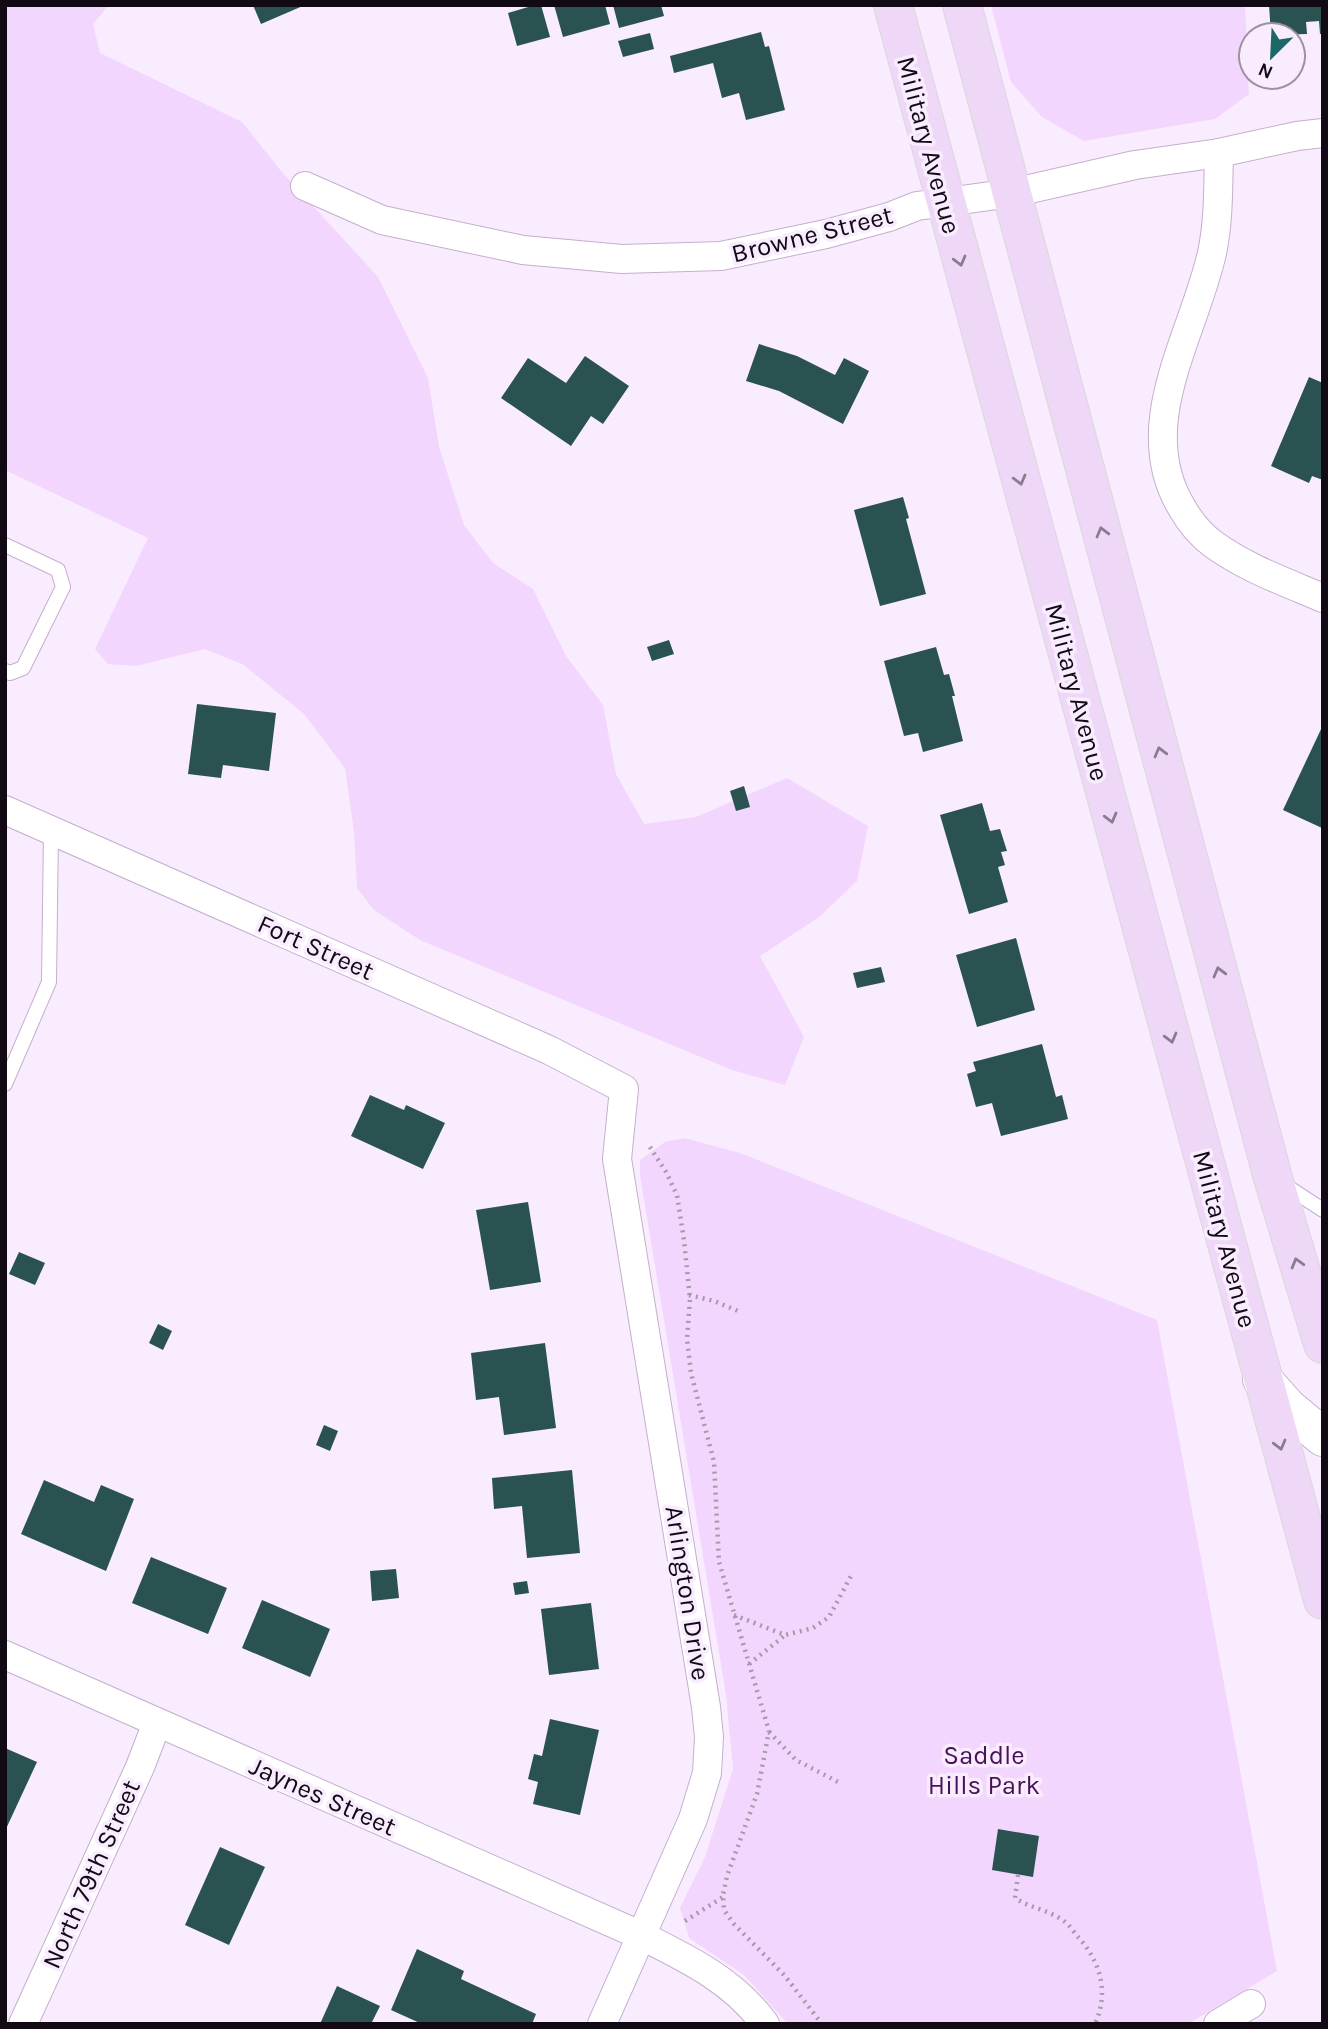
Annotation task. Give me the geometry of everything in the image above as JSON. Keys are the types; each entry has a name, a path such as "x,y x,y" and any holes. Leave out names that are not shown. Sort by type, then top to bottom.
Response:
{"main road":[{"name":"Military Avenue","path":"893,5 944,203 1323,1601"},
{"path":"962,5 1273,1178 1307,1297 1321,1335"},
{"path":"1262,1379 1287,1407 1323,1437"}],"street":[{"name":"Browne Street","path":"305,186 404,227 523,250 622,259 721,256 826,234 917,206 1012,193 1135,165 1219,153 1323,133"},
{"path":"1219,153 1217,228 1212,255 1165,406 1161,439 1165,470 1173,494 1190,521 1212,543 1251,567 1323,598"},
{"name":"Fort Street","path":"5,810 549,1049 623,1098"},
{"name":"Arlington Drive","path":"602,2024 693,1819 706,1773 709,1737 617,1160 623,1098"},
{"name":"Jaynes Street","path":"5,1655 642,1936"},
{"name":"North 79th Street","path":"23,2024 140,1767 157,1723"},
{"path":"642,1936 694,1962 723,1982 765,2024"},
{"path":"1218,2024 1251,2004"}],"lane":[{"path":"5,545 58,570 63,587 23,668 10,673 5,671"},
{"path":"5,1084 49,982 51,830"},
{"path":"1273,1178 1323,1210"}],"path":[{"path":"623,1098 677,1195 689,1295 687,1339 691,1373 714,1462 719,1562 769,1731 796,1760 838,1782"},
{"path":"689,1295 738,1311"},
{"path":"749,1664 785,1635 805,1631 823,1623 851,1576"},
{"path":"734,1615 785,1635"},
{"path":"769,1731 757,1794 727,1877 723,1895 724,1910 734,1924 785,1976 822,2024"},
{"path":"1018,1875 1014,1899 1065,1922 1087,1947 1100,1973 1103,1990 1102,2008 1095,2024"}],"green space":[{"path":"5,5 109,5 93,24 100,53 242,122 281,171 378,277 428,378 439,447 464,525 493,563 533,589 566,656 603,705 616,774 644,824 696,817 787,778 868,826 857,881 819,917 760,956 804,1037 785,1085 732,1070 420,940 374,910 357,888 354,832 345,768 304,714 244,665 205,649 136,666 108,664 95,649 148,538 5,470"},
{"path":"991,5 1245,5 1246,21 1237,21 1237,91 1249,91 1249,94 1215,119 1084,141 1042,117 1011,82"},
{"name":"Saddle Hills Park","path":"684,1138 740,1153 1157,1320 1277,1971 1188,2024 788,2024 744,1975 689,1938 680,1908 705,1857 733,1769 726,1695 640,1175 640,1160 665,1142"}],"building":[{"path":"253,5 305,5 261,24"},
{"path":"541,5 550,37 517,46 508,13"},
{"path":"554,5 605,5 610,24 563,37"},
{"path":"613,5 661,5 664,16 619,28"},
{"path":"1269,5 1323,5 1323,34 1320,34 1319,21 1270,21"},
{"path":"761,32 765,47 769,46 785,110 746,120 739,93 722,98 713,63 674,73 670,56"},
{"path":"650,33 654,49 623,57 618,41"},
{"path":"759,344 797,356 835,375 844,358 869,371 843,424 779,391 746,381"},
{"path":"585,356 629,386 603,424 591,416 571,446 501,398 528,358 566,383"},
{"path":"1309,377 1323,383 1323,480 1312,476 1309,483 1271,466"},
{"path":"903,497 909,518 906,519 926,594 880,606 854,510"},
{"path":"669,640 674,654 652,661 647,647"},
{"path":"936,647 944,675 949,674 963,741 923,752 918,733 904,736 884,661"},
{"path":"197,704 276,713 269,771 223,765 221,778 188,774"},
{"path":"1323,725 1323,825 1322,828 1283,810"},
{"path":"744,786 750,807 736,811 730,791"},
{"path":"982,803 990,831 1000,829 1007,851 1001,852 1005,865 998,867 1008,902 969,914 940,815"},
{"path":"1016,938 1035,1010 977,1027 956,955"},
{"path":"881,967 885,982 857,988 853,973"},
{"path":"1042,1044 1056,1097 1062,1095 1068,1119 1001,1136 992,1103 976,1107 967,1074 976,1071 973,1062"},
{"path":"370,1095 404,1110 406,1105 445,1123 423,1169 351,1136"},
{"path":"528,1202 541,1282 490,1290 476,1210"},
{"path":"19,1252 45,1263 35,1285 9,1274"},
{"path":"158,1324 172,1331 163,1350 149,1343"},
{"path":"545,1343 556,1428 504,1435 499,1397 476,1400 471,1353"},
{"path":"324,1425 338,1431 330,1451 316,1445"},
{"path":"572,1470 580,1553 527,1558 522,1506 494,1509 492,1478"},
{"path":"44,1480 94,1502 101,1485 134,1499 106,1571 21,1534"},
{"path":"151,1557 227,1588 208,1634 132,1603"},
{"path":"396,1569 399,1598 372,1601 370,1571"},
{"path":"527,1581 529,1593 515,1595 513,1583"},
{"path":"262,1600 330,1629 310,1677 242,1648"},
{"path":"591,1603 599,1669 549,1675 541,1609"},
{"path":"550,1719 599,1730 580,1815 533,1804 538,1782 528,1779 534,1754 542,1756"},
{"path":"5,1748 37,1762 5,1831"},
{"path":"998,1829 1039,1836 1033,1877 992,1870"},
{"path":"220,1847 265,1867 229,1945 185,1925"},
{"path":"417,1949 464,1971 461,1979 536,2014 532,2024 422,2024 391,2010"},
{"path":"337,1986 380,2006 371,2024 320,2024"}]}
